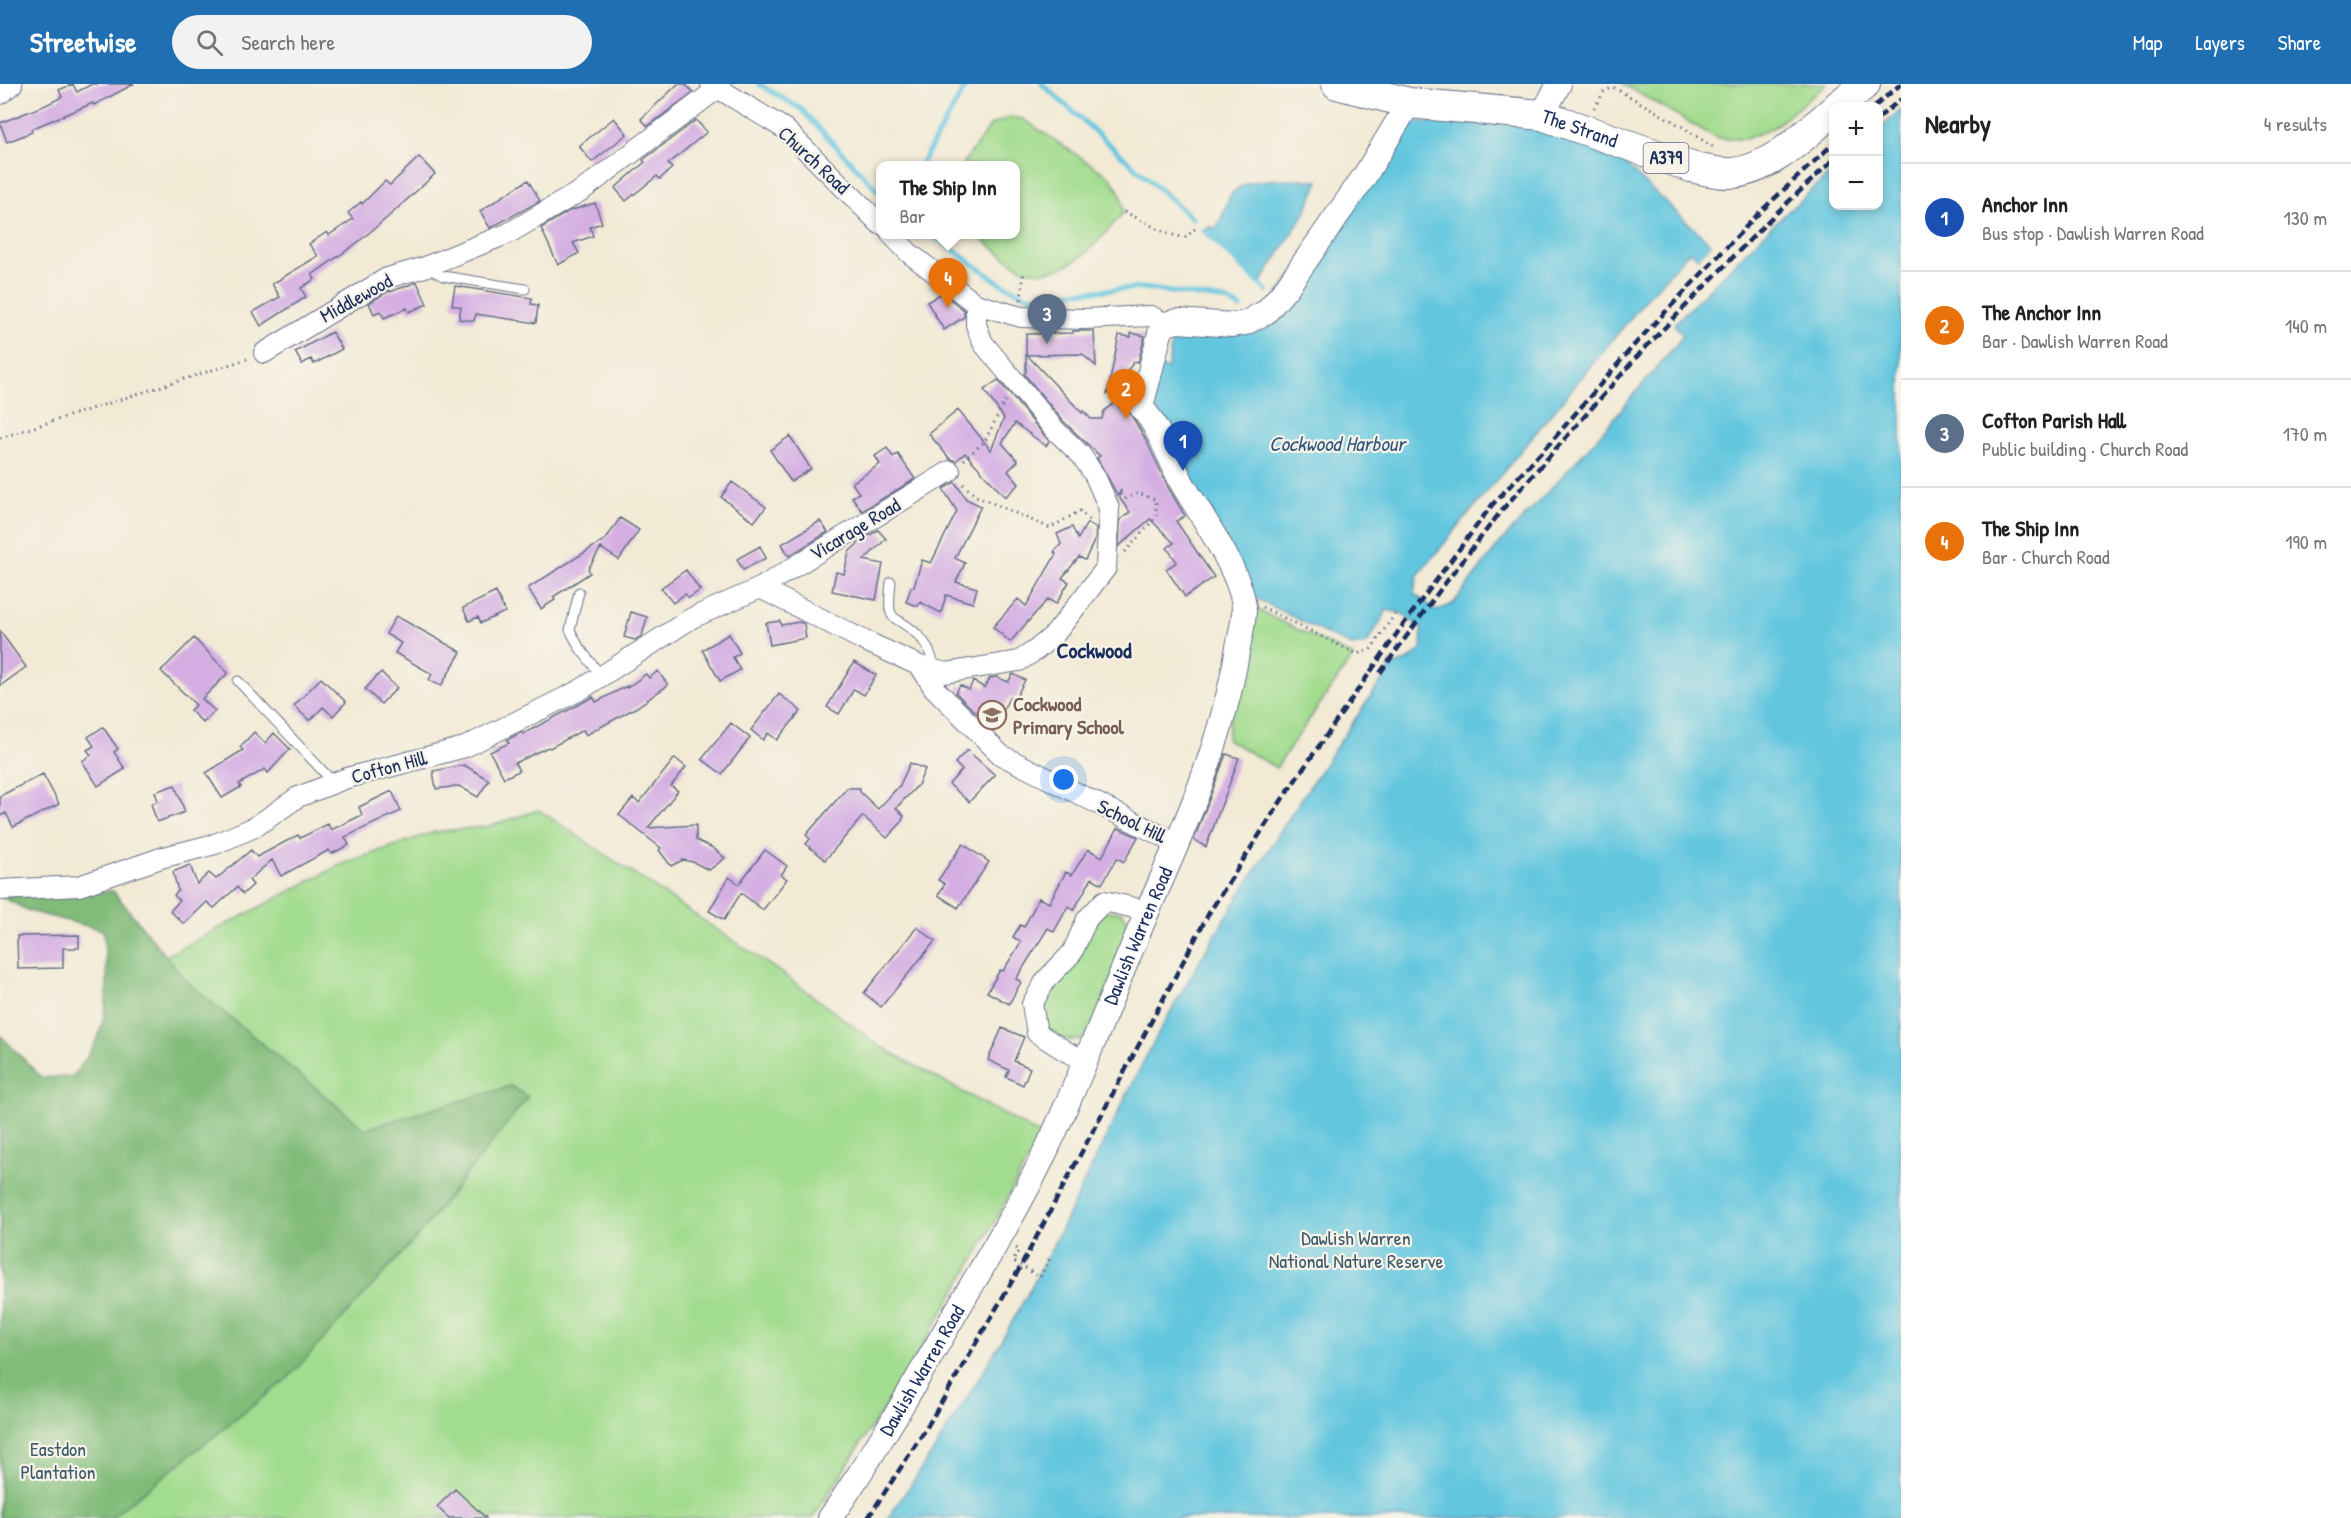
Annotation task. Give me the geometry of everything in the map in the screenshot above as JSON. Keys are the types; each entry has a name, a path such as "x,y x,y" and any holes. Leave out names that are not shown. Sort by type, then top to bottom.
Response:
{"main road":[{"name":"A379","path":"1337,84 1409,103"},
{"path":"1843,102 1865,84"},
{"name":"The Strand","path":"1409,103 1542,115 1691,167 1733,173 1752,168 1777,156 1829,113"}],"street":[{"path":"0,94 12,84"},
{"path":"1542,115 1559,84"},
{"name":"Church Road","path":"714,87 785,129 876,220"},
{"name":"Middlewood","path":"264,353 387,278 425,267 509,233 584,189 714,87"},
{"path":"896,239 909,253 976,304 1021,317 1083,319 1150,316 1165,324 1178,321 1233,325 1245,323 1266,312 1285,290 1358,186 1409,103"},
{"path":"760,588 863,640 945,673 1019,661 1055,634 1070,616 1106,568 1109,508 1095,476 1081,455 1055,430 983,342 976,326 976,304"},
{"name":"Dawlish Warren Road","path":"830,1518 916,1381 1002,1235 1040,1163 1087,1061 1178,843 1210,760 1230,693 1244,611 1236,577 1181,480 1150,416 1141,407 1160,333 1165,324"},
{"name":"Vicarage Road","path":"760,588 950,471"},
{"name":"Cofton Hill","path":"0,890 79,886 164,857 215,844 255,827 298,797 334,783 465,747 580,690 692,618 760,588"},
{"name":"School Hill","path":"928,668 934,688 1001,755 1178,843"},
{"path":"1087,1061 1067,1052 1037,1033 1032,1004 1046,980 1072,953 1087,919 1104,901 1148,911"}],"lane":[{"path":"425,267 443,276 525,289"},
{"path":"891,582 890,612 894,619 923,640 928,668"},
{"path":"579,592 570,630 579,647 602,676"},
{"path":"238,681 334,783"}],"path":[{"path":"1583,128 1604,92 1613,87 1714,148"},
{"path":"1124,212 1141,218 1173,237 1186,237 1198,226"},
{"path":"1020,302 1024,270"},
{"path":"0,438 264,353"},
{"path":"1014,382 986,441 969,458 950,471 976,496 1050,528 1080,511 1093,524 1100,527 1110,518"},
{"path":"1124,501 1137,493 1156,500 1156,517 1124,554"},
{"path":"1242,597 1357,654 1371,649 1395,614"},
{"path":"1019,1250 1013,1261 1040,1277 1050,1258"}],"green space":[{"path":"1623,84 1827,84 1774,127 1746,139 1718,139"},
{"path":"1010,117 1023,119 1110,177 1120,193 1124,212 1094,246 1070,264 1056,270 1042,272 1026,270 982,239 1020,239 1020,161 965,161 991,125"},
{"path":"1247,605 1353,656 1276,768 1227,739"},
{"path":"539,810 786,976 881,1047 1041,1135 978,1253 905,1375 813,1518 110,1518 288,1378 511,1087 365,1129 187,982 166,956 342,864 434,832 489,826"},
{"name":"Eastdon Plantation","path":"113,891 187,982 365,1129 511,1086 528,1097 417,1237 288,1378 110,1518 0,1518 0,1035 42,1078 73,1076 96,1041 104,1014 107,986 103,930 29,911 0,896"},
{"path":"1103,911 1122,912 1132,931 1087,1037 1075,1040 1062,1039 1047,1029 1042,1020 1040,1005"}],"water":[{"name":"Cockwood Harbour","path":"1901,110 1901,1518 888,1518 947,1429 1003,1338 1053,1245 1146,1058 1188,980 1243,889 1331,754 1392,666 1409,660 1422,648 1421,628 1401,613 1387,610 1367,644 1351,646 1253,597 1150,404 1157,366 1168,369 1172,336 1178,332 1207,336 1230,334 1251,328 1407,127 1419,122 1536,125 1614,151 1632,171 1711,244 1698,258 1690,251 1648,297 1418,575 1414,593 1436,611 1453,604 1500,543 1594,442 1683,336 1674,324 1772,226 1829,175 1829,210 1883,210 1883,126"},
{"path":"1300,179 1319,181 1305,213 1260,284 1204,233 1210,226 1215,229 1222,218 1229,198 1242,186 1261,181"}],"building":[{"path":"73,84 77,92 92,84 134,84 94,105 93,103 31,129 32,132 7,142 0,123 62,97 59,90"},
{"path":"678,84 685,84 693,92 648,126 641,119"},
{"path":"614,118 627,134 592,162 579,146"},
{"path":"696,120 707,132 668,164 672,168 660,179 657,176 626,201 615,188 645,162 643,160"},
{"path":"419,157 435,174 357,243 312,275 315,279 301,288 306,297 261,326 253,312 280,297 272,284 318,256 309,244 327,232 329,235 353,219 348,213 361,202 362,204 385,181 390,185"},
{"path":"528,180 540,201 490,228 480,211"},
{"path":"595,203 602,223 590,227 593,236 573,243 579,253 558,265 541,228 569,211"},
{"path":"417,282 427,304 409,312 407,308 384,318 380,311 374,314 369,303 390,290 390,292"},
{"path":"455,286 532,298 531,304 538,305 536,323 476,314 474,321 459,319 461,307 452,305"},
{"path":"942,293 964,310 964,317 944,330 927,302"},
{"path":"1073,331 1094,331 1096,366 1082,354 1027,355 1082,413 1083,411 1091,419 1102,419 1104,411 1116,402 1123,412 1127,408 1185,516 1176,521 1214,577 1185,597 1166,569 1177,562 1167,548 1174,543 1150,519 1119,546 1120,520 1130,512 1120,499 1121,490 1118,496 1097,458 1100,456 1064,422 1024,374 1026,372 1026,334 1073,333"},
{"path":"332,332 342,349 314,364 311,359 302,364 295,352"},
{"path":"1131,333 1145,336 1138,362 1135,361 1107,395 1119,335 1131,337"},
{"path":"998,380 1049,441 1046,446 1015,423 1002,443 1018,461 1008,471 1019,484 1005,497 965,453 956,461 950,459 929,434 958,410 991,450 1004,418 984,390"},
{"path":"790,436 811,469 791,482 770,450"},
{"path":"887,448 893,457 898,454 915,479 862,511 852,497 859,493 852,483 880,464 875,456"},
{"path":"732,482 766,507 754,522 721,497"},
{"path":"955,482 966,499 981,506 955,558 965,563 956,582 977,588 973,603 946,595 941,613 920,602 918,606 906,602 911,587 914,587 922,560 931,563 957,511 943,489"},
{"path":"620,518 639,530 619,560 601,548 588,569 590,573 553,597 555,600 541,609 528,588 606,539"},
{"path":"820,521 828,532 789,556 782,544"},
{"path":"1087,523 1096,528 1095,539 1085,560 1079,557 1062,578 1069,582 1056,604 1048,599 1010,642 993,627 1018,599 1026,606 1056,554 1054,552 1061,544 1057,534 1072,527 1078,539"},
{"path":"878,530 886,539 864,560 883,564 876,600 832,591 836,572 844,574 849,552 863,539"},
{"path":"760,546 766,558 743,570 737,559"},
{"path":"686,570 700,590 689,598 685,594 673,603 661,588"},
{"path":"496,592 505,612 481,623 478,617 469,621 463,608"},
{"path":"631,612 647,617 642,636 635,640 624,637"},
{"path":"396,616 461,652 441,686 429,680 432,674 395,653 401,643 386,634"},
{"path":"780,621 781,625 800,622 804,624 806,638 770,645 766,623"},
{"path":"0,631 26,667 0,686"},
{"path":"729,634 740,653 733,657 740,670 720,681 702,650"},
{"path":"194,638 228,673 202,699 215,711 203,723 190,710 196,705 161,671"},
{"path":"854,662 876,675 864,695 854,689 839,714 827,707"},
{"path":"658,671 668,685 637,707 586,735 583,730 515,763 519,771 504,778 490,752 509,743 507,740 593,697 596,702 627,686 627,688 646,674 649,678"},
{"path":"381,672 397,688 381,704 365,689"},
{"path":"1013,674 1025,680 1015,699 1010,697 1002,711 990,705 984,717 975,712 956,693 960,685 969,690 973,681 985,688 990,678 997,677 1008,682"},
{"path":"321,678 346,702 333,716 323,707 310,721 294,706"},
{"path":"779,694 801,711 777,740 768,733 763,740 751,730"},
{"path":"731,723 750,738 722,774 702,759"},
{"path":"103,727 118,749 114,752 125,769 98,786 82,761 91,755 87,750 94,746 88,737"},
{"path":"254,732 265,743 274,733 290,749 268,773 265,769 239,784 241,787 222,798 206,773 243,750 240,747"},
{"path":"967,750 995,775 969,802 949,784 962,770 955,763"},
{"path":"1226,754 1239,758 1206,847 1194,840"},
{"path":"675,758 686,767 671,786 678,791 648,828 696,825 696,840 713,848 725,858 709,870 683,860 671,866 659,850 661,848 619,815 633,798 639,803"},
{"path":"910,763 925,769 918,785 896,808 904,816 901,823 887,838 863,816 825,860 806,844 810,839 806,835 847,788 860,788 860,792 878,809 900,785"},
{"path":"464,765 489,780 478,797 459,786 436,789 433,771"},
{"path":"43,774 59,804 13,827 6,813 0,816 0,796"},
{"path":"175,785 185,812 157,822 151,804 158,801 155,792"},
{"path":"392,791 401,811 345,837 349,845 331,854 329,850 281,876 272,860 249,880 253,885 243,894 237,887 214,908 207,902 184,924 170,911 179,901 174,895 178,891 173,872 190,865 197,884 209,873 216,879 251,850 257,857 298,835 300,838 328,824 331,830 362,815 359,807"},
{"path":"1118,828 1138,837 1124,862 1117,858 1102,884 1092,878 1074,910 1068,906 1054,932 1048,928 1016,979 1021,982 1009,1004 987,992 1021,942 1013,937 1020,925 1024,927 1039,898 1049,903 1066,872 1072,875 1088,849 1102,857"},
{"path":"963,844 989,862 958,908 938,895 945,884 938,880"},
{"path":"765,850 787,866 781,875 787,879 763,910 741,893 724,920 709,911 729,877 739,884"},
{"path":"917,927 935,941 881,1007 864,993"},
{"path":"79,935 79,948 63,948 63,968 18,969 17,936"},
{"path":"1002,1028 1024,1037 1014,1061 1030,1068 1023,1085 1006,1077 1009,1070 988,1060"},
{"path":"455,1489 486,1518 449,1518 437,1507"}],"waterway":[{"path":"759,84 801,109 876,189"},
{"path":"923,161 967,84"},
{"path":"1042,84 1193,219"},
{"path":"1203,230 1267,291"},
{"path":"938,239 1000,283 1030,297 1143,288 1226,300 1241,308"}],"railway":[{"path":"1880,102 1901,84"},
{"path":"1883,114 1901,99"},
{"path":"868,1518 924,1432 1021,1266 1209,913 1283,798 1400,629 1492,505 1551,442 1635,344 1760,212 1829,148"},
{"path":"1380,673 1502,510 1642,351 1768,221 1829,164"}],"place":[{"name":"The Ship Inn","path":"948,308"},
{"name":"Cofton Parish Hall","path":"1047,344"},
{"name":"The Anchor Inn","path":"1126,419"},
{"name":"Anchor Inn","path":"1183,471"},
{"name":"Cockwood Primary School","path":"992,715"}],"district":[{"name":"Cockwood","path":"1094,650"}],"park label":[{"name":"Dawlish Warren National Nature Reserve","path":"1356,1250"}]}
